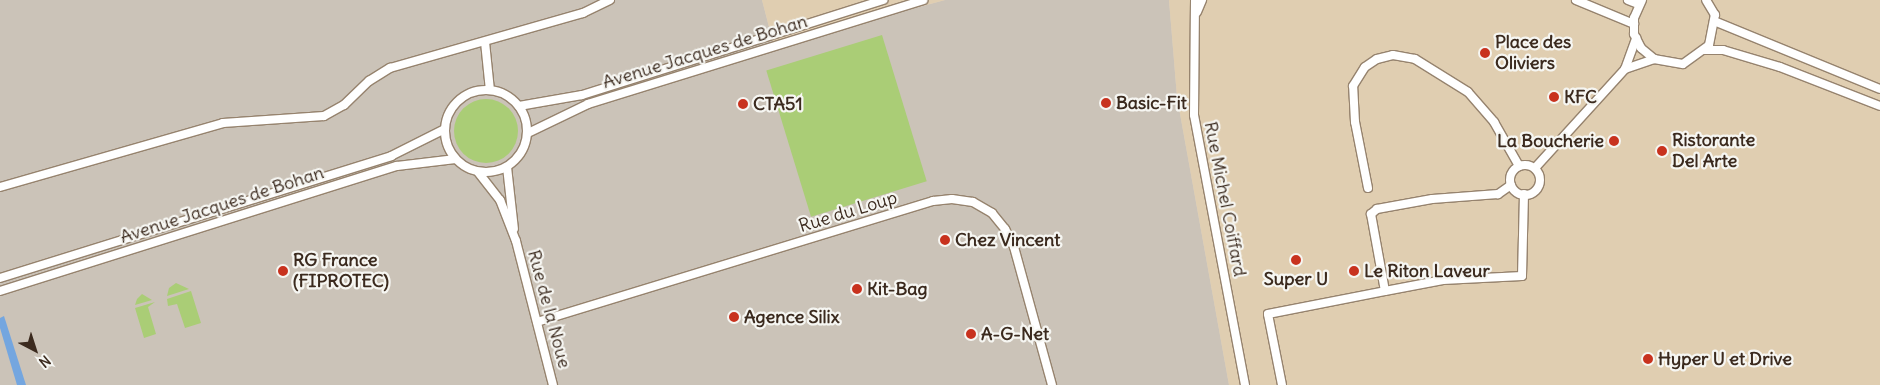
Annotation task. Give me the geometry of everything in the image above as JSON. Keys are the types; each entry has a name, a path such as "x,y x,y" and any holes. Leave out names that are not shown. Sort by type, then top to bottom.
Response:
{"street":[{"path":"0,188 223,123 324,116 344,106 379,74 583,13 610,0"},
{"name":"Avenue Jacques de Bohan","path":"519,106 582,95 883,0"},
{"name":"Avenue Jacques de Bohan","path":"528,133 588,104 923,0"},
{"name":"Rue Michel Coiffard","path":"1195,0 1194,115 1245,385"},
{"name":"Rue Michel Coiffard","path":"1195,16 1202,0"},
{"path":"1576,0 1634,24"},
{"path":"1535,168 1625,69 1636,38 1634,24 1640,2 1628,0"},
{"path":"1625,69 1654,59 1683,64 1704,50 1709,45 1714,21 1706,0"},
{"path":"1714,21 1880,89"},
{"path":"1636,38 1654,59"},
{"path":"486,42 490,90"},
{"path":"1704,50 1723,50 1780,67 1880,106"},
{"path":"1368,188 1355,122 1353,86 1365,67 1377,59 1393,55 1415,59 1468,92 1494,122 1519,166"},
{"path":"478,172 493,172 507,167 522,153 528,133 519,106 511,98 490,90 469,94 459,100 452,108 445,129 448,146 456,159 478,172 500,200 516,241"},
{"name":"Avenue Jacques de Bohan","path":"0,278 391,156 445,129"},
{"name":"Avenue Jacques de Bohan","path":"0,291 397,166 456,159"},
{"path":"1519,166 1535,168"},
{"path":"1512,185 1512,174 1519,166"},
{"path":"507,167 516,241"},
{"path":"1512,185 1524,194 1530,194 1539,185 1535,168"},
{"path":"1385,291 1371,214 1377,209 1432,199 1498,194 1512,185"},
{"path":"1282,385 1268,314 1443,280 1522,276 1524,194"},
{"name":"Rue du Loup","path":"537,322 933,202 952,199 973,202 992,214 1004,228 1014,247 1052,385"},
{"name":"Rue de la Noue","path":"516,241 553,385"}],"shaded area":[{"path":"0,0 762,0 774,46 945,0 1169,0 1177,97 1229,385 0,385"},
{"path":"762,0 945,0 774,46"},
{"path":"1169,0 1880,0 1880,385 1229,385 1177,97"}],"green space":[{"path":"882,35 927,181 811,217 766,70"},
{"path":"480,99 492,99 509,108 516,119 518,131 516,143 509,154 492,163 480,163 468,158 459,149 454,137 454,125 459,113 468,104"},
{"path":"176,283 189,289 167,296 169,288"},
{"path":"191,291 201,323 185,328 177,304 168,306 167,299"},
{"path":"142,294 152,300 135,305 137,299"},
{"path":"155,302 148,307 156,334 144,338 135,308"}],"water":[{"path":"4,316 26,385 17,385 0,328 0,318"}],"place":[{"name":"Place des Oliviers","path":"1485,53"},
{"name":"KFC","path":"1554,97"},
{"name":"Basic-Fit","path":"1106,103"},
{"name":"CTA51","path":"743,104"},
{"name":"La Boucherie","path":"1614,141"},
{"name":"Ristorante Del Arte","path":"1662,151"},
{"name":"Chez Vincent","path":"945,240"},
{"name":"Super U","path":"1296,260"},
{"name":"RG France (FIPROTEC)","path":"283,271"},
{"name":"Le Riton Laveur","path":"1354,271"},
{"name":"Kit-Bag","path":"857,289"},
{"name":"Agence Silix","path":"734,317"},
{"name":"A-G-Net","path":"971,334"},
{"name":"Hyper U et Drive","path":"1648,359"}]}
